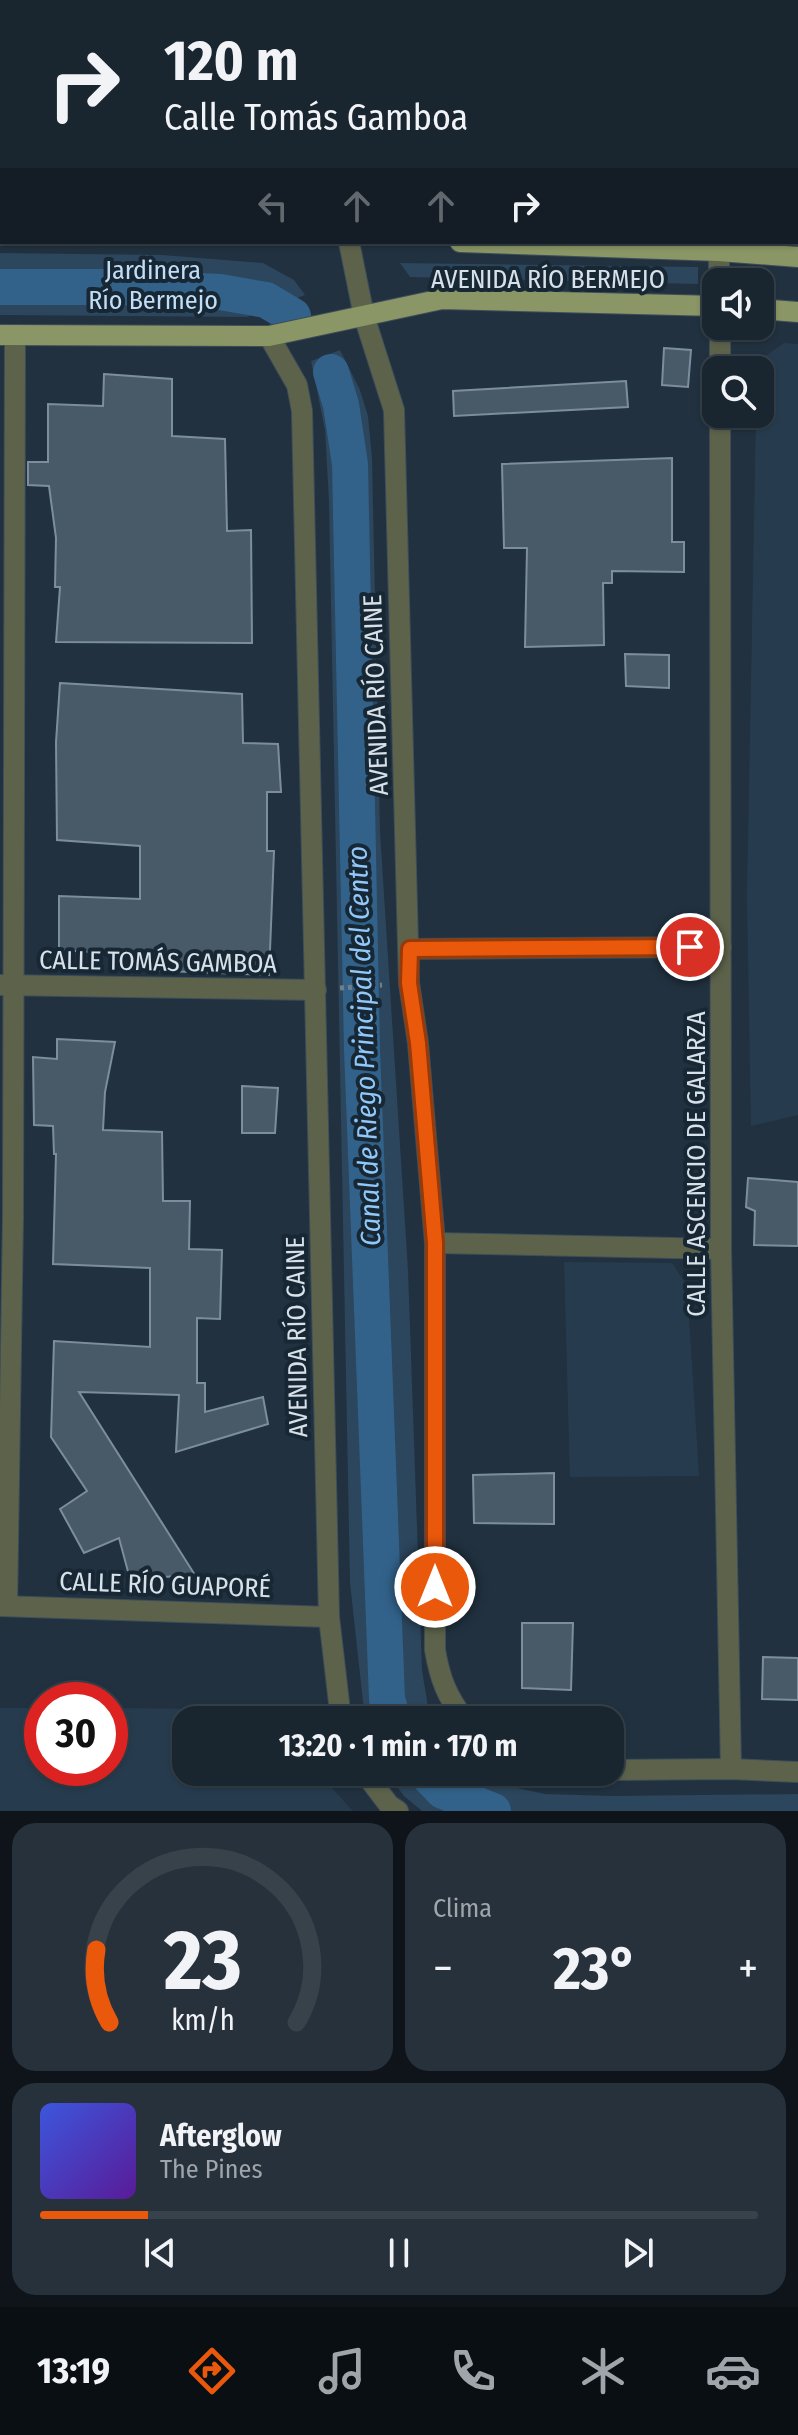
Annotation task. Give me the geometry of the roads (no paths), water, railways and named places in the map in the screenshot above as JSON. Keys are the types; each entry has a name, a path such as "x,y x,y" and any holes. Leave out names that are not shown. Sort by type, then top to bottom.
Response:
{"main road":[{"name":"AVENIDA RÍO BERMEJO","path":"564,244 719,247 798,257"},
{"name":"AVENIDA RÍO BERMEJO","path":"8,335 269,336 442,299 702,306"},
{"path":"774,310 798,312"}],"street":[{"name":"AVENIDA RÍO CAINE","path":"349,244 364,316 394,410 409,983 418,1043 435,1243 435,1650 439,1677 454,1706"},
{"path":"719,247 719,268"},
{"path":"3,1606 7,1216 8,335"},
{"name":"AVENIDA RÍO CAINE","path":"269,336 297,385 302,411 329,1617 339,1706"},
{"name":"CALLE ASCENCIO DE GALARZA","path":"720,428 721,1249 731,1769"},
{"path":"410,949 721,947"},
{"name":"CALLE TOMÁS GAMBOA","path":"7,985 316,990"},
{"path":"435,1243 721,1249"},
{"name":"CALLE RÍO GUAPORÉ","path":"3,1606 329,1617"},
{"path":"624,1770 798,1772"},
{"path":"375,1786 389,1805 398,1811"}],"waterway":[{"name":"Canal de Riego Principal del Centro","path":"0,287 116,287 220,292 266,300 293,316"},
{"name":"Canal de Riego Principal del Centro","path":"331,372 341,405 350,464 362,1049 389,1706"},
{"name":"Canal de Riego Principal del Centro","path":"438,1786 443,1791 493,1811"}],"park label":[{"name":"Jardinera Río Bermejo","path":"153,285"}]}
